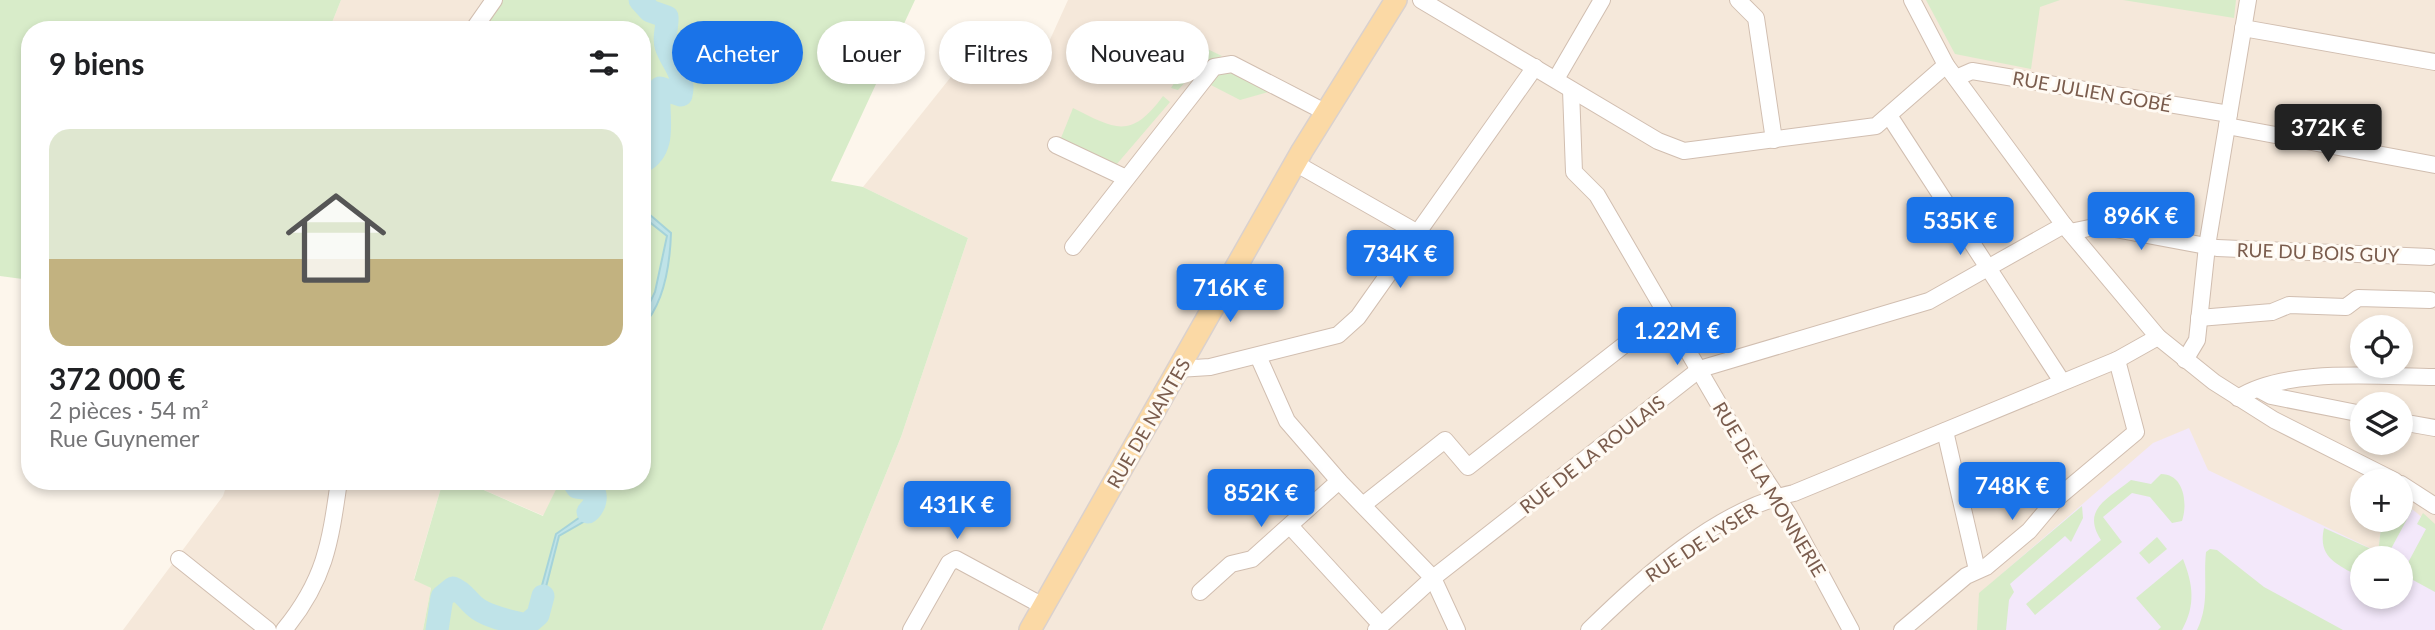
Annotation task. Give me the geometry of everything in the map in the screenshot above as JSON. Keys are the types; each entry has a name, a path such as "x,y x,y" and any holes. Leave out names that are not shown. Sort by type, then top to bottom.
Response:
{"main road":[{"name":"RUE DE NANTES","path":"1030,630 1178,369 1224,294 1239,261 1295,163 1396,0"}],"street":[{"path":"479,21 494,0"},
{"path":"1421,0 1658,141 1684,151 1876,126 1951,72"},
{"path":"1556,79 1602,0"},
{"path":"1738,0 1756,18 1774,140"},
{"path":"1912,0 1951,72 2067,228 2158,337 2238,398 2274,420 2371,469"},
{"path":"2185,360 2197,340 2207,246 2248,0"},
{"path":"2244,28 2435,62"},
{"path":"1073,247 1214,67 1233,64 1328,113"},
{"path":"1178,369 1210,367 1338,335 1358,317 1535,67"},
{"name":"RUE JULIEN GOBÉ","path":"1951,72 1972,71 2228,120 2435,165"},
{"name":"RUE DE LA MONNERIE","path":"1571,90 1574,172 1597,195 1742,444 1777,497 1851,630"},
{"path":"1889,117 2061,380"},
{"path":"1056,145 1126,178"},
{"path":"1295,163 1418,233"},
{"name":"RUE DU BOIS GUY","path":"2067,228 2099,226 2207,246 2430,257"},
{"name":"RUE DE LA ROULAIS","path":"1379,627 1433,578 1700,369 1929,301 2067,228"},
{"path":"2199,318 2272,312 2289,305 2346,307 2358,298 2430,300"},
{"path":"1363,505 1445,440 1468,467 1665,313"},
{"name":"RUE DE L'YSER","path":"1589,630 1638,582 1724,522 1777,497 1945,431 2061,380 2117,360 2158,337"},
{"path":"1258,356 1287,421 1339,481 1439,585 1448,626"},
{"path":"1902,630 2029,531 2056,499 2136,432 2117,360"},
{"path":"2238,398 2258,389 2296,380 2435,377"},
{"path":"2258,389 2270,396 2350,412"},
{"path":"2413,424 2435,428"},
{"path":"1945,431 1977,570"},
{"path":"1200,592 1231,564 1252,559 1291,527 1339,481"},
{"path":"284,630 303,606 318,579 327,551 337,490"},
{"path":"2413,492 2435,506"},
{"path":"1291,527 1379,627"},
{"path":"179,559 268,630"},
{"path":"911,630 949,564 956,559 1043,606"}],"shaded area":[{"path":"341,0 502,0 487,21 333,21"},
{"path":"1068,0 2435,0 2435,630 822,630 901,437 968,238 863,187 945,84 1052,84 1052,35"},
{"path":"2189,428 2208,470 2366,546 2350,546 2350,609 2413,609 2413,546 2379,546 2380,532 2413,532 2413,510 2435,530 2435,630 1997,630 1989,585 2153,443"},
{"path":"225,490 440,490 414,579 431,588 423,630 123,630"},
{"path":"484,490 556,490 544,516"}],"green space":[{"path":"0,0 341,0 333,21 21,21 21,279 0,276"},
{"path":"502,0 915,0 905,21 817,21 817,84 876,84 831,181 863,187 968,238 901,437 822,630 423,630 431,588 414,580 440,490 484,490 543,516 556,490 651,490 651,21 487,21"},
{"path":"1926,0 2060,0 2040,7 2031,69 1955,54"},
{"path":"2123,0 2236,0 2234,18"},
{"path":"1209,50 1222,56 1209,61"},
{"path":"1229,70 1276,90 1240,100 1209,84 1215,74"},
{"path":"1174,84 1184,84 1178,90 1171,88"},
{"path":"1163,96 1170,102 1116,165 1064,144 1061,138 1073,108 1111,125 1132,125 1152,110"},
{"path":"2161,474 2169,475 2179,484 2184,498 2182,521 2172,523 2150,497 2132,493 2103,517 2122,542 2035,615 2026,604 2101,540 2094,520 2100,505 2131,480 2151,484"},
{"path":"2082,506 2083,518 2071,542 2065,536 2010,584 2014,592 2009,600 2006,630 1977,630 1979,593"},
{"path":"2423,513 2435,524 2435,592 2413,580 2413,553 2426,529 2417,524"},
{"path":"2324,528 2364,546 2350,546 2350,572 2327,554 2323,539"},
{"path":"2380,532 2400,532 2392,546 2379,546"},
{"path":"2157,537 2167,549 2149,564 2139,553"},
{"path":"2210,549 2217,550 2264,587 2343,630 2197,630 2205,601 2206,552"},
{"path":"2183,559 2192,594 2186,621 2182,630 2158,630 2161,627 2136,598"}],"water":[{"path":"638,0 643,0 649,10 668,13 665,46 672,54 672,65 661,44 665,17 645,11"},
{"path":"677,84 683,84 685,103 658,98 664,126 658,155 651,160 657,128 655,89 678,97"},
{"path":"651,216 671,233 661,295 651,316 651,300 667,236 651,223"},
{"path":"589,490 596,490 599,499 585,521 559,536 536,626 522,627 532,622 556,534 583,515 592,502"},
{"path":"453,587 478,613 522,627 503,626 476,619 467,613 451,593 442,604 441,630 434,630 440,599"}],"waterway":[{"path":"640,0 650,11 667,17 665,43 682,81 681,95 660,88 659,138 651,155"},
{"path":"588,512 595,501 593,490"},
{"path":"437,630 442,597 453,588 483,612 526,625 538,615 543,596"}]}
